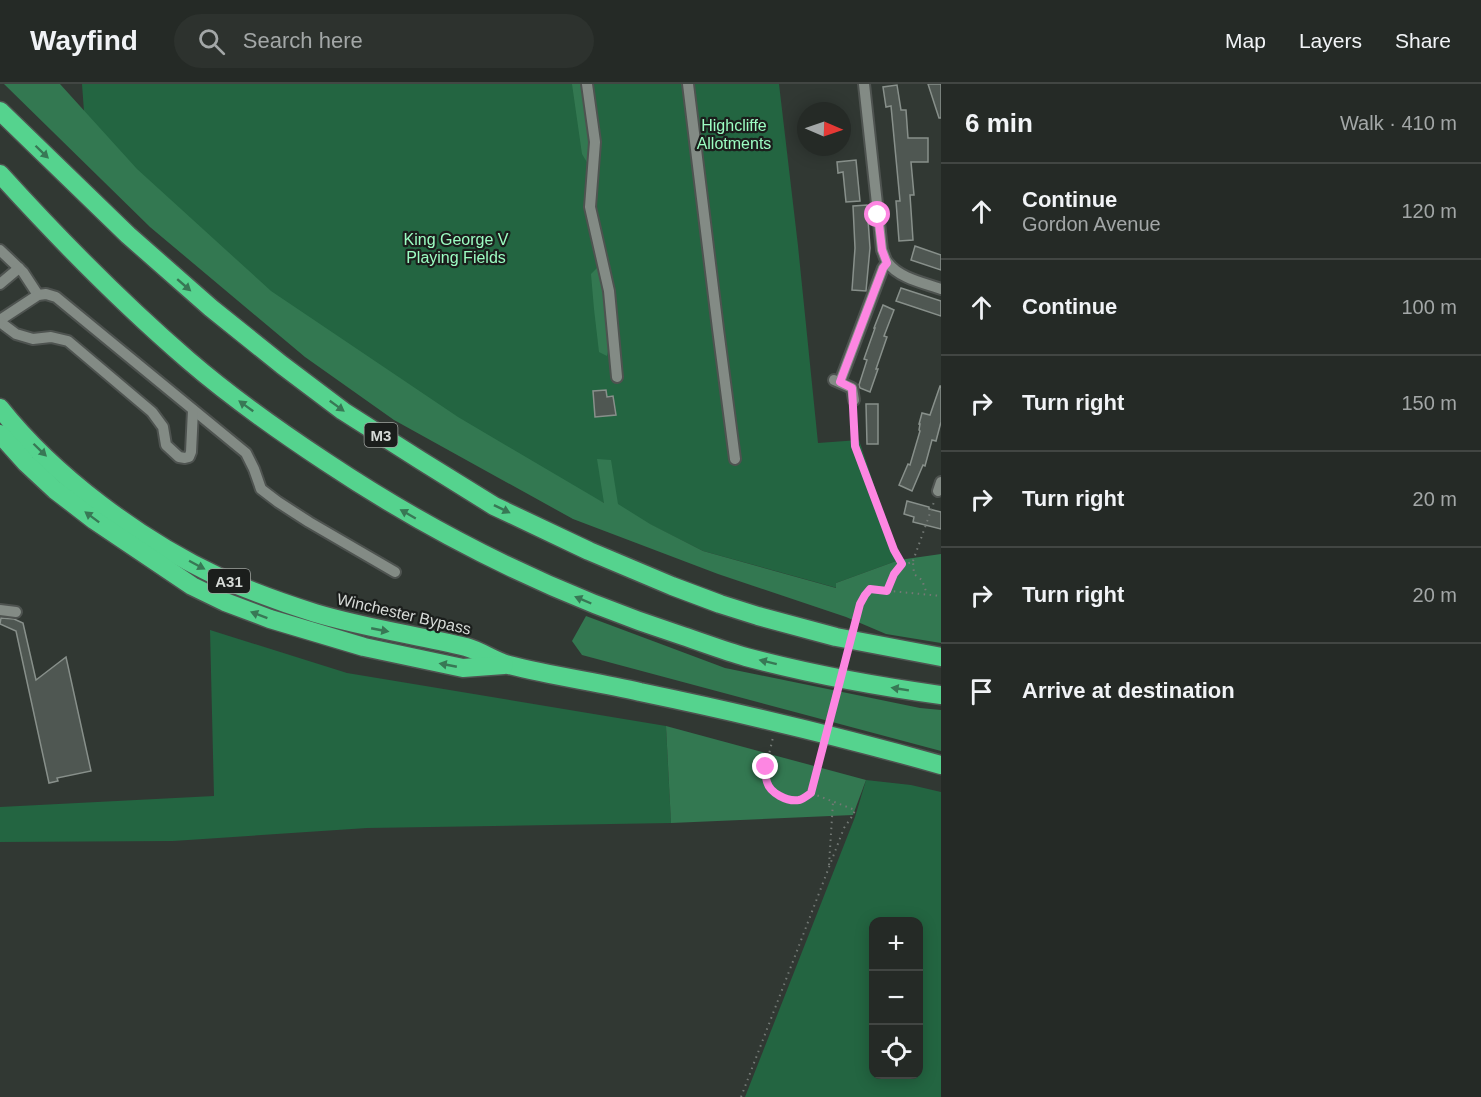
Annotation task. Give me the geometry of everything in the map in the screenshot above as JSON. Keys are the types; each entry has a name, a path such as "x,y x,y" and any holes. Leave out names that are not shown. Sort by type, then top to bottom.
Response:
{"highway":[{"name":"M3","path":"0,111 128,235 211,308 282,365 344,411 495,506 590,551 720,604 836,637 941,657"},
{"path":"0,174 116,294 189,361 295,442 384,500 447,536 587,602 744,656 859,682 941,695"},
{"name":"Winchester Bypass","path":"0,408 45,455 101,504 176,554 218,576 264,596 317,614 367,627 470,648 506,664"},
{"name":"A31","path":"4,444 55,490 94,520 192,586 225,602 270,619 364,647 463,668 506,664 639,691 768,720 941,765"}],"street":[{"path":"587,84 595,142 590,207 609,291 617,377"},
{"path":"688,84 735,459"},
{"path":"864,84 882,250 887,263 895,270 941,289"},
{"path":"1,252 19,268 38,295"},
{"path":"854,400 852,388 837,381 887,263"},
{"path":"0,284 19,268"},
{"path":"193,410 191,452 189,457 179,457 166,445 163,426 152,412 68,341 51,337 33,339 16,334 0,321 38,295 46,294 56,297 246,453 261,489 309,522 395,572"},
{"path":"0,610 16,612"}],"path":[{"path":"854,400 855,446 894,550 902,564"},
{"path":"927,594 922,580 914,574 913,562 939,487"},
{"path":"887,591 894,574 902,564 913,562"},
{"path":"775,731 766,767 766,781 771,790 782,797 799,800 811,793 860,604 865,595 870,589 941,596"},
{"path":"741,1097 844,828 855,810 811,793"},
{"path":"829,868 833,802"}],"green space":[{"path":"4,84 60,84 137,169 271,291 458,417 604,503 597,459 611,460 618,504 650,524 703,551 836,588 836,583 899,560 941,554 941,643 886,634 846,617 718,574 573,519 394,420 305,357 150,227"},
{"name":"King George V Playing Fields","path":"82,84 779,84 818,443 859,440 899,560 836,583 837,588 703,551 390,403 87,153"},
{"path":"572,84 583,84 589,147 588,164 582,154"},
{"path":"599,266 609,324 607,356 599,352 594,309 591,274"},
{"path":"586,616 725,668 920,708 941,710 941,751 582,655 572,641"},
{"path":"210,630 347,673 666,726 671,823 367,828 173,841 0,842 0,807 214,796"},
{"path":"666,726 866,780 853,815 671,823"},
{"path":"866,780 911,785 941,792 941,1097 745,1097 855,817"}],"building":[{"path":"928,84 941,84 941,118 939,118"},
{"path":"897,85 901,110 906,110 908,138 928,138 928,162 911,162 914,195 910,195 913,240 899,241 896,201 900,201 891,106 886,107 883,87"},
{"path":"856,160 860,201 846,202 843,172 838,173 837,162"},
{"path":"867,205 870,248 866,291 852,290 855,248 853,206"},
{"path":"915,246 941,255 941,270 911,260"},
{"path":"901,288 941,301 941,316 896,301"},
{"path":"883,305 894,310 884,336 887,337 870,392 860,388 859,385 867,360 864,359"},
{"path":"940,386 941,422 936,441 932,440 925,466 923,465 912,491 899,485 908,464 910,465 920,431 922,413 930,415"},
{"path":"606,390 607,397 613,396 616,415 595,417 593,391"},
{"path":"866,404 878,404 878,444 867,444"},
{"path":"907,501 941,512 941,529 913,522 914,517 904,514"},
{"path":"1,618 14,619 23,623 36,680 66,657 91,771 57,778 58,781 49,783 16,631 0,624"}],"route":[{"path":"766,767 766,781 771,790 782,797 799,800 811,793 860,604 870,589 887,591 894,574 902,564 894,550 855,446 852,388 840,382 883,268 887,263 882,250 878,215"}],"park label":[{"name":"Highcliffe Allotments","path":"734,134"}]}
